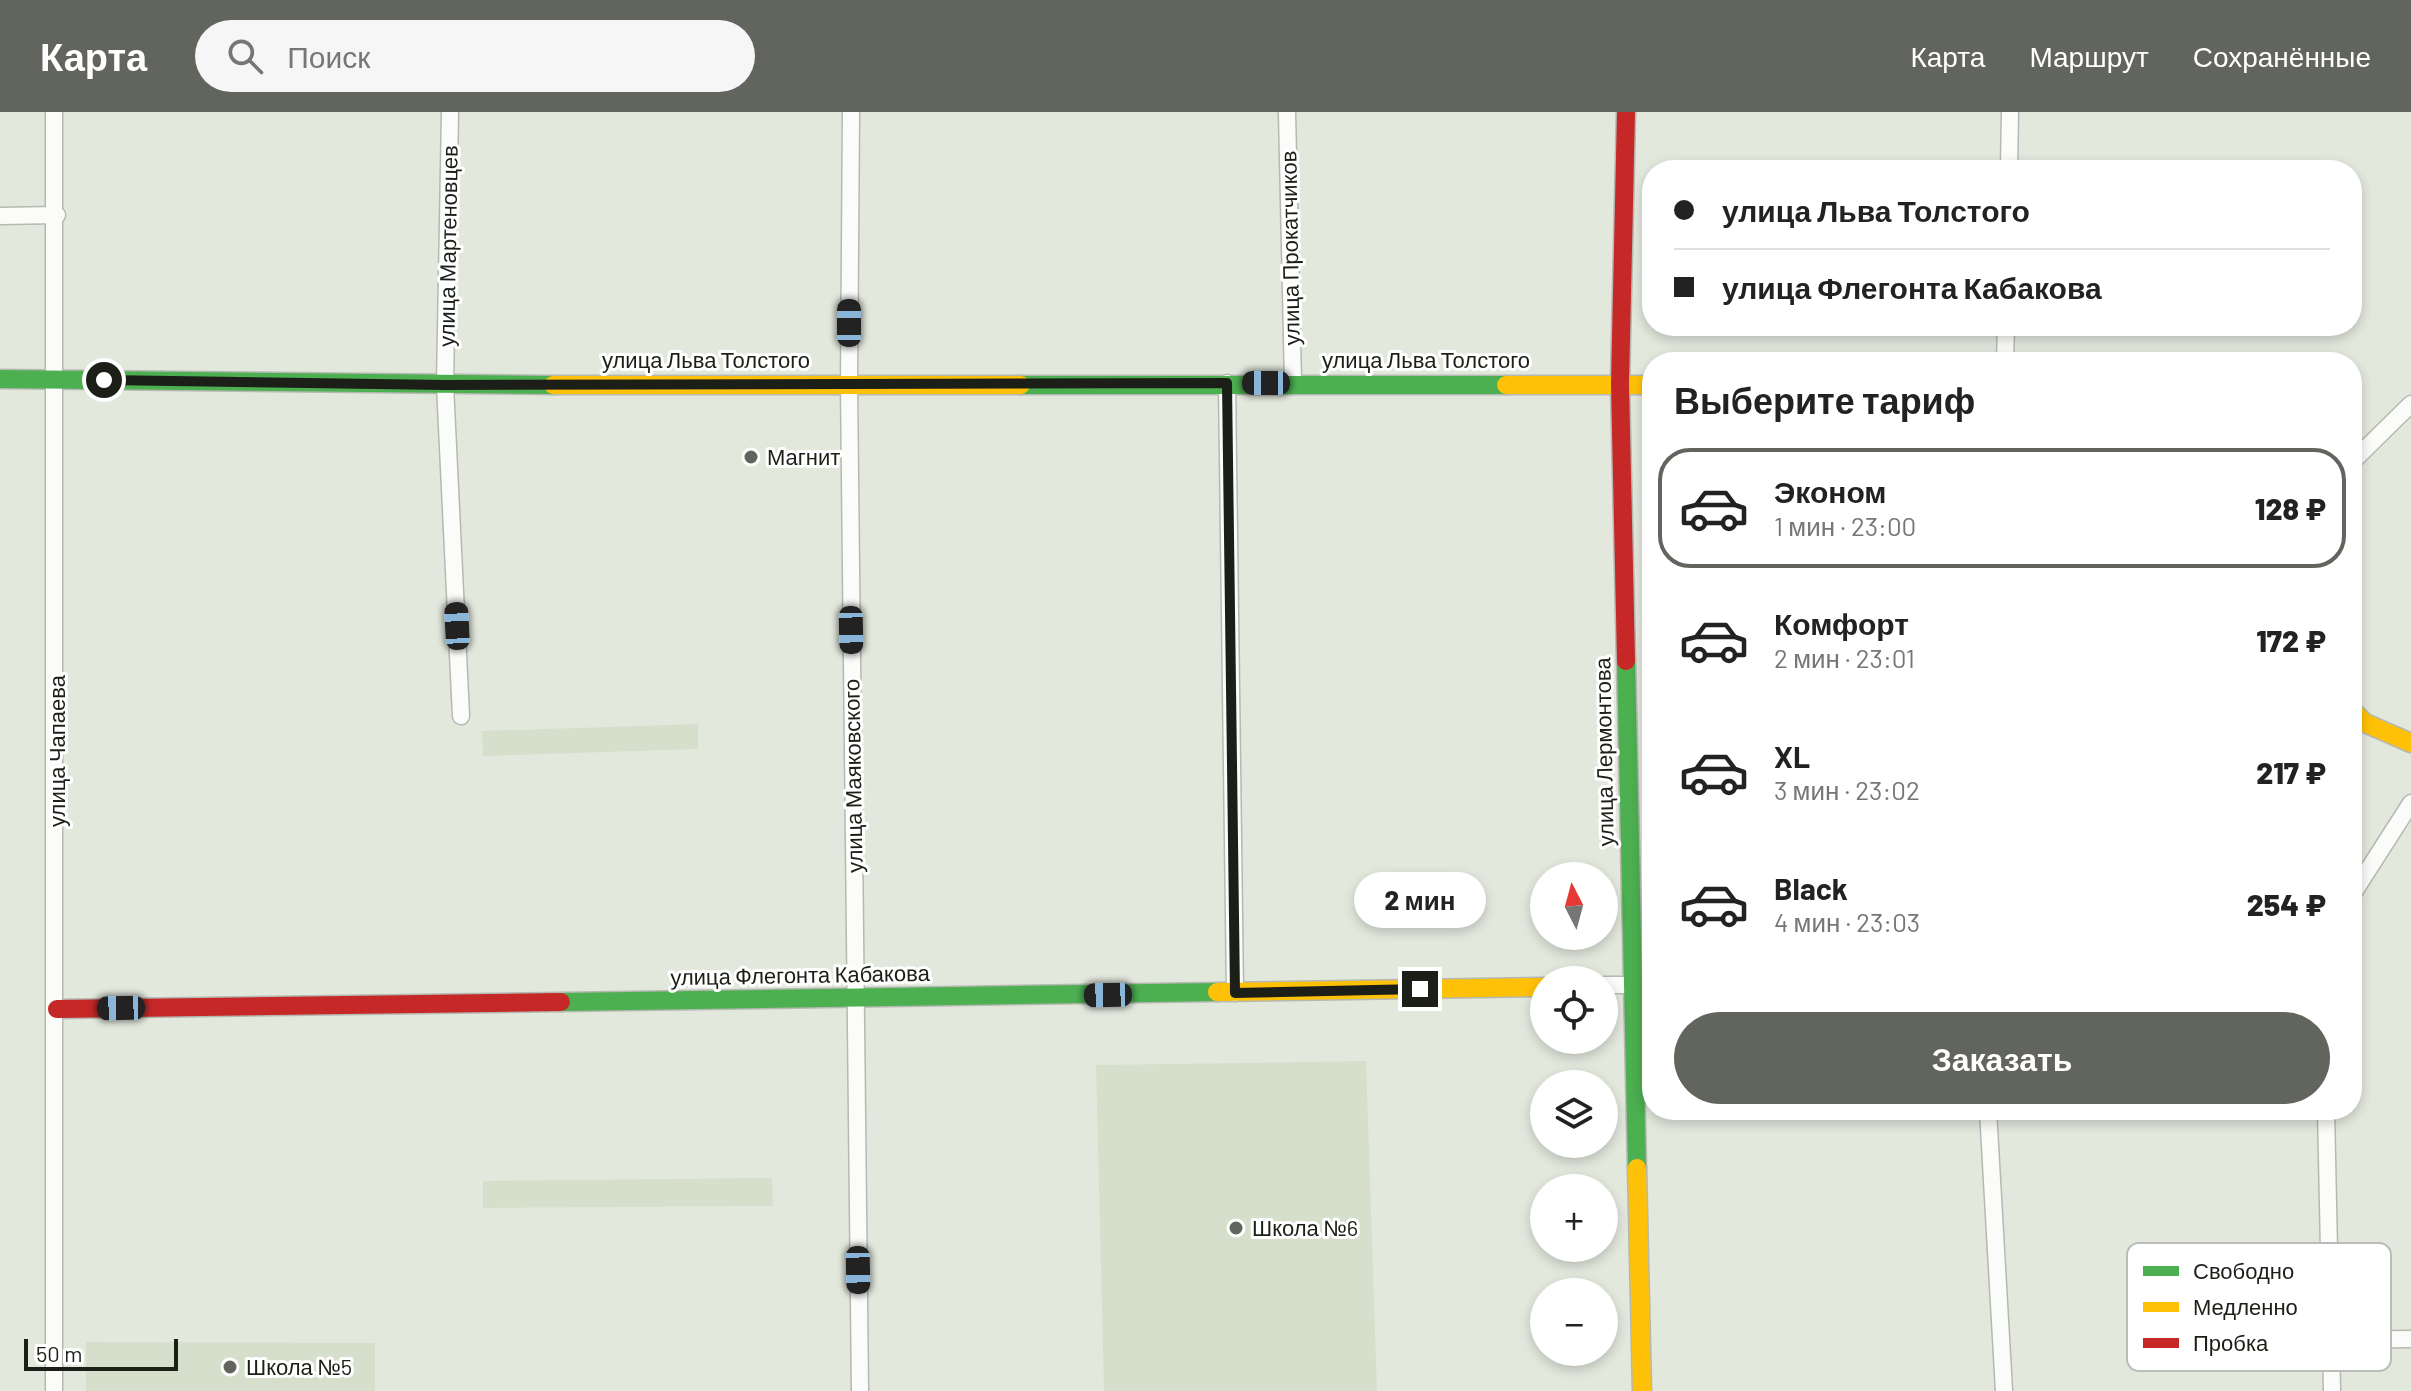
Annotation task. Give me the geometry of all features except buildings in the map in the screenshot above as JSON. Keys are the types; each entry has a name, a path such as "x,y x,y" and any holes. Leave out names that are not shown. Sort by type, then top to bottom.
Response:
{"street":[{"name":"улица Чапаева","path":"54,112 57,215 54,1391"},
{"name":"улица Мартеновцев","path":"450,112 445,385 461,716"},
{"name":"улица Маяковского","path":"851,112 849,384 860,1391"},
{"name":"улица Прокатчиков","path":"1287,112 1293,383"},
{"name":"улица Лермонтова","path":"1626,112 1620,384 1642,1391"},
{"path":"2009,160 2010,112"},
{"path":"0,216 57,215"},
{"name":"улица Льва Толстого","path":"0,379 445,385 1642,385"},
{"path":"1227,383 1235,993"},
{"path":"2362,452 2411,404"},
{"path":"2362,720 2411,743"},
{"path":"2362,879 2411,803"},
{"path":"1618,985 1642,985"},
{"name":"улица Флегонта Кабакова","path":"57,1009 1530,987"},
{"path":"1989,1120 2004,1391"},
{"path":"2326,1120 2329,1243"},
{"path":"2391,1339 2411,1339"}],"shaded area":[{"path":"698,724 698,749 483,756 482,731"},
{"name":"Школа №6","path":"1366,1061 1377,1391 1104,1391 1096,1065"},
{"path":"772,1178 773,1206 483,1208 483,1181"},
{"name":"Школа №5","path":"86,1342 375,1343 375,1391 86,1391"}],"traffic: fast":[{"path":"0,379 553,385"},
{"path":"1021,385 1506,385"},
{"path":"1626,661 1637,1168"},
{"path":"561,1002 1217,992"}],"traffic: slow":[{"path":"553,385 1021,385"},
{"path":"1506,385 1642,385"},
{"path":"2362,720 2411,743"},
{"path":"1217,992 1530,987"},
{"path":"1637,1168 1642,1391"}],"traffic: jam":[{"path":"1626,112 1620,384 1626,661"},
{"path":"57,1009 561,1002"}],"place":[{"name":"Магнит","path":"751,457"},
{"name":"Школа №6","path":"1236,1228"},
{"name":"Школа №5","path":"230,1367"}],"route":[{"path":"104,380 445,385 1227,383 1235,993 1420,989"}]}
